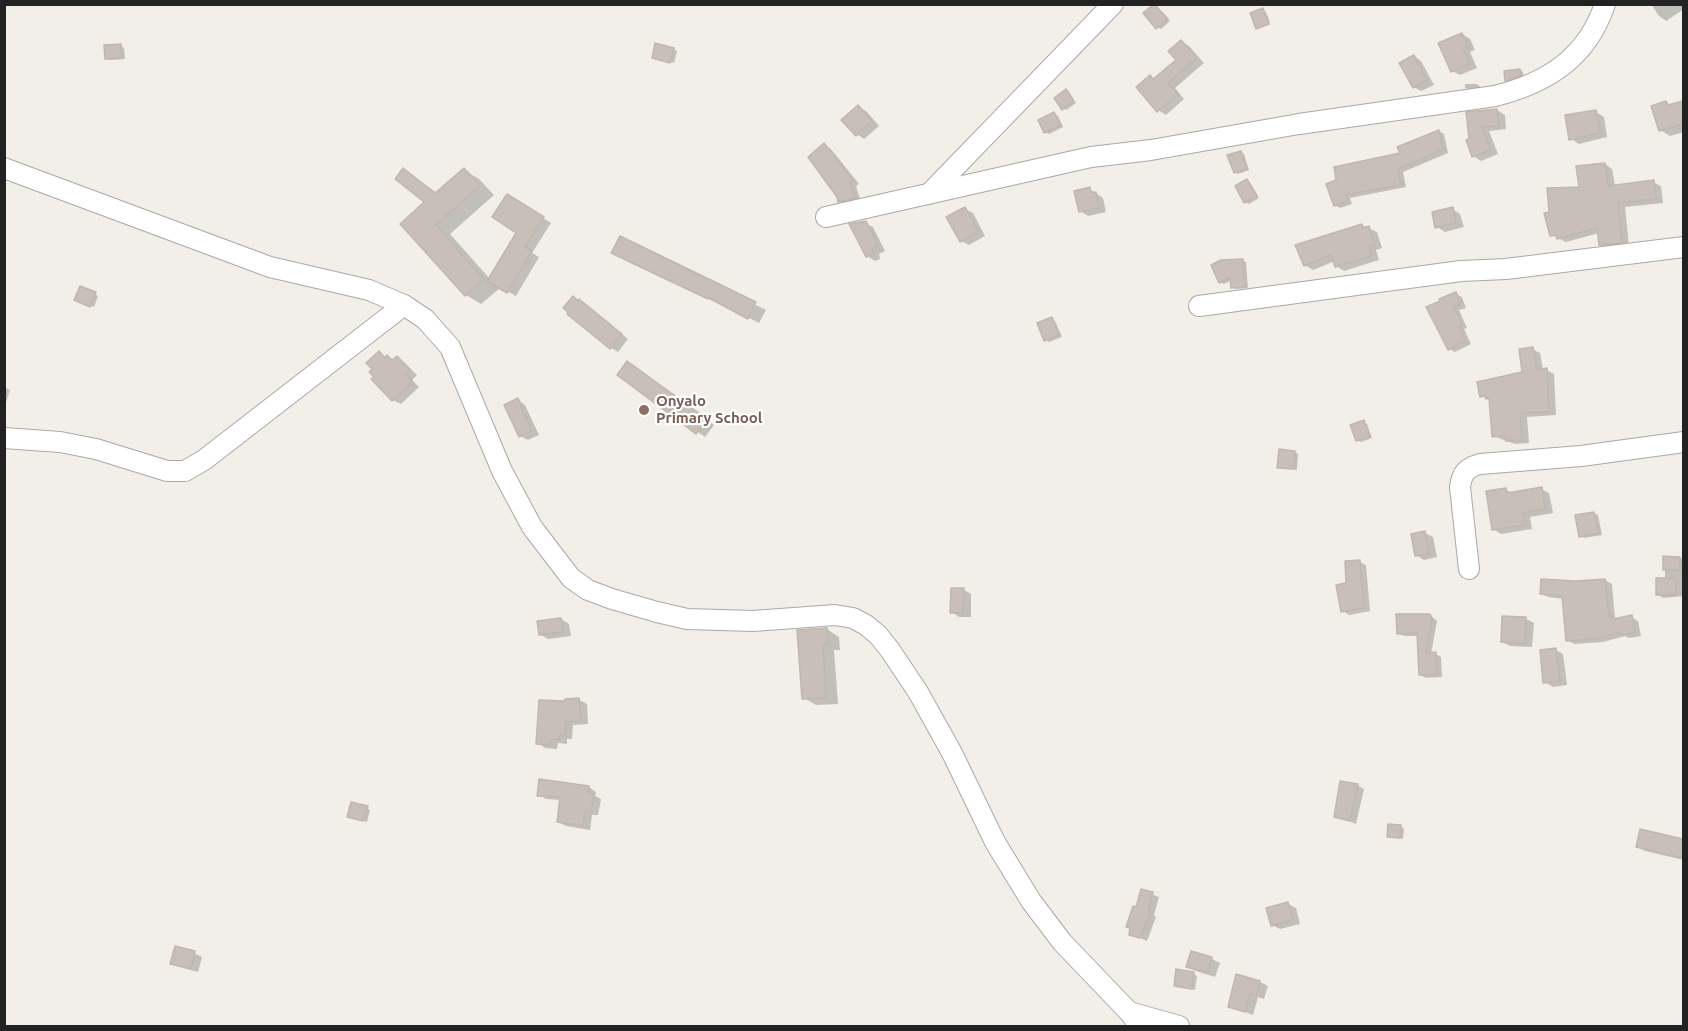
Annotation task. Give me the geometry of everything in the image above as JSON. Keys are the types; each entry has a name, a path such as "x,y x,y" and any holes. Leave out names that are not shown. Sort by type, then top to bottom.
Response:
{"street":[{"path":"928,194 1113,4"},
{"path":"826,217 1091,157 1151,150 1299,124 1495,96 1515,91 1557,70 1578,53 1598,24 1605,4"},
{"path":"4,168 270,267 369,290 404,304 425,319 450,347 502,471 532,527 571,578 588,590 612,599 687,619 753,621 836,615 853,618 878,635 918,692 939,728 995,842 1016,879 1062,942 1135,1019 1179,1026"},
{"path":"1199,306 1461,271 1506,269 1683,247"},
{"path":"4,438 60,442 96,449 167,471 185,471 204,460 404,304"},
{"path":"1469,569 1460,487 1461,476 1471,466 1581,456 1683,442"}],"building":[{"path":"1154,4 1168,19 1156,29 1143,13"},
{"path":"1263,8 1269,24 1256,29 1250,13"},
{"path":"1462,33 1468,46 1463,48 1470,63 1451,72 1438,43"},
{"path":"1181,40 1197,58 1168,83 1178,94 1157,112 1136,87 1150,75 1153,79 1176,60 1168,51"},
{"path":"655,43 674,48 670,63 652,58"},
{"path":"121,44 122,58 105,59 104,45"},
{"path":"1414,55 1427,80 1413,88 1399,63"},
{"path":"1520,69 1521,75 1505,81 1504,71"},
{"path":"1066,89 1074,101 1062,110 1054,98"},
{"path":"1666,101 1668,105 1683,101 1683,124 1659,131 1651,106"},
{"path":"858,105 872,121 856,136 841,120"},
{"path":"1497,109 1499,126 1482,127 1491,150 1472,157 1466,140 1469,139 1466,112"},
{"path":"1596,110 1600,133 1569,140 1565,115"},
{"path":"1054,112 1061,125 1044,133 1038,120"},
{"path":"1439,130 1443,150 1398,169 1401,185 1345,195 1348,201 1334,206 1326,184 1336,180 1334,167 1400,153 1397,147"},
{"path":"824,143 853,180 850,182 855,198 838,202 837,197 808,157"},
{"path":"1241,151 1247,169 1234,173 1227,155"},
{"path":"1605,163 1608,186 1654,180 1656,199 1618,203 1622,243 1599,245 1597,228 1557,239 1556,235 1550,236 1544,213 1549,212 1547,188 1579,187 1576,166"},
{"path":"403,168 435,193 464,168 480,186 436,225 484,279 465,296 400,224 424,202 395,179"},
{"path":"1247,179 1257,196 1244,203 1235,186"},
{"path":"1090,187 1091,193 1096,192 1099,208 1079,212 1074,191"},
{"path":"507,194 544,217 525,247 532,251 507,293 487,281 516,233 492,217"},
{"path":"965,207 978,232 960,242 946,217"},
{"path":"1453,207 1456,223 1435,228 1432,212"},
{"path":"866,221 878,246 872,249 873,254 866,257 849,224"},
{"path":"1362,224 1363,228 1369,226 1375,244 1369,246 1372,256 1335,267 1331,255 1304,266 1295,245"},
{"path":"620,236 756,302 748,319 709,298 611,253"},
{"path":"1243,259 1245,287 1231,288 1230,278 1219,283 1211,265 1221,260"},
{"path":"80,286 96,292 90,307 74,300"},
{"path":"1456,292 1461,304 1454,307 1462,324 1459,326 1466,341 1448,350 1426,307"},
{"path":"573,296 622,334 610,349 567,314 568,312 563,308"},
{"path":"1052,317 1059,335 1044,341 1037,323"},
{"path":"1533,347 1537,370 1547,368 1549,412 1520,413 1522,440 1506,441 1505,435 1492,437 1489,398 1480,397 1477,382 1522,372 1519,349"},
{"path":"379,351 385,358 387,355 392,360 397,356 410,370 406,375 413,382 392,401 371,379 374,377 369,372 372,369 366,363"},
{"path":"627,361 707,419 696,434 617,375"},
{"path":"518,398 532,431 519,437 504,405"},
{"path":"1364,420 1370,437 1356,441 1350,425"},
{"path":"1279,449 1295,451 1294,469 1277,468"},
{"path":"1542,487 1545,509 1523,513 1525,525 1492,530 1486,491 1506,488 1507,493"},
{"path":"1594,512 1599,533 1579,537 1575,515"},
{"path":"1425,531 1429,554 1415,556 1411,534"},
{"path":"1663,556 1680,557 1680,570 1663,570"},
{"path":"1360,560 1364,608 1341,612 1336,585 1346,583 1345,561"},
{"path":"1656,578 1676,578 1676,595 1656,595"},
{"path":"1541,579 1576,581 1605,579 1609,616 1612,615 1613,619 1632,615 1635,632 1621,635 1620,632 1596,639 1566,641 1562,596 1540,594"},
{"path":"951,588 964,588 963,613 950,613"},
{"path":"1396,614 1430,614 1432,618 1426,653 1436,652 1437,675 1419,675 1417,633 1397,634"},
{"path":"1502,616 1526,617 1525,644 1501,642"},
{"path":"561,618 563,632 539,635 537,621"},
{"path":"827,628 828,644 823,644 826,698 802,699 797,630"},
{"path":"1556,648 1560,681 1543,683 1540,650"},
{"path":"579,698 581,721 566,722 565,735 560,735 559,740 550,740 550,745 536,744 539,700 565,701 565,699"},
{"path":"539,779 589,786 588,793 594,794 591,812 585,811 583,826 557,822 560,797 537,796"},
{"path":"1340,781 1358,784 1350,821 1334,817"},
{"path":"351,802 368,806 363,821 347,817"},
{"path":"1388,824 1401,825 1400,838 1387,837"},
{"path":"1640,829 1683,839 1682,858 1636,847"},
{"path":"1141,889 1153,892 1148,911 1151,912 1140,938 1129,935 1130,928 1126,927 1133,906 1136,907"},
{"path":"1288,902 1293,920 1271,926 1266,908"},
{"path":"175,946 195,951 191,969 170,964"},
{"path":"1191,951 1212,957 1208,973 1186,967"},
{"path":"1176,969 1194,972 1192,989 1174,986"},
{"path":"1236,974 1260,981 1256,996 1250,994 1245,1012 1228,1007"}],"place":[{"name":"Onyalo Primary School","path":"644,410"}]}
